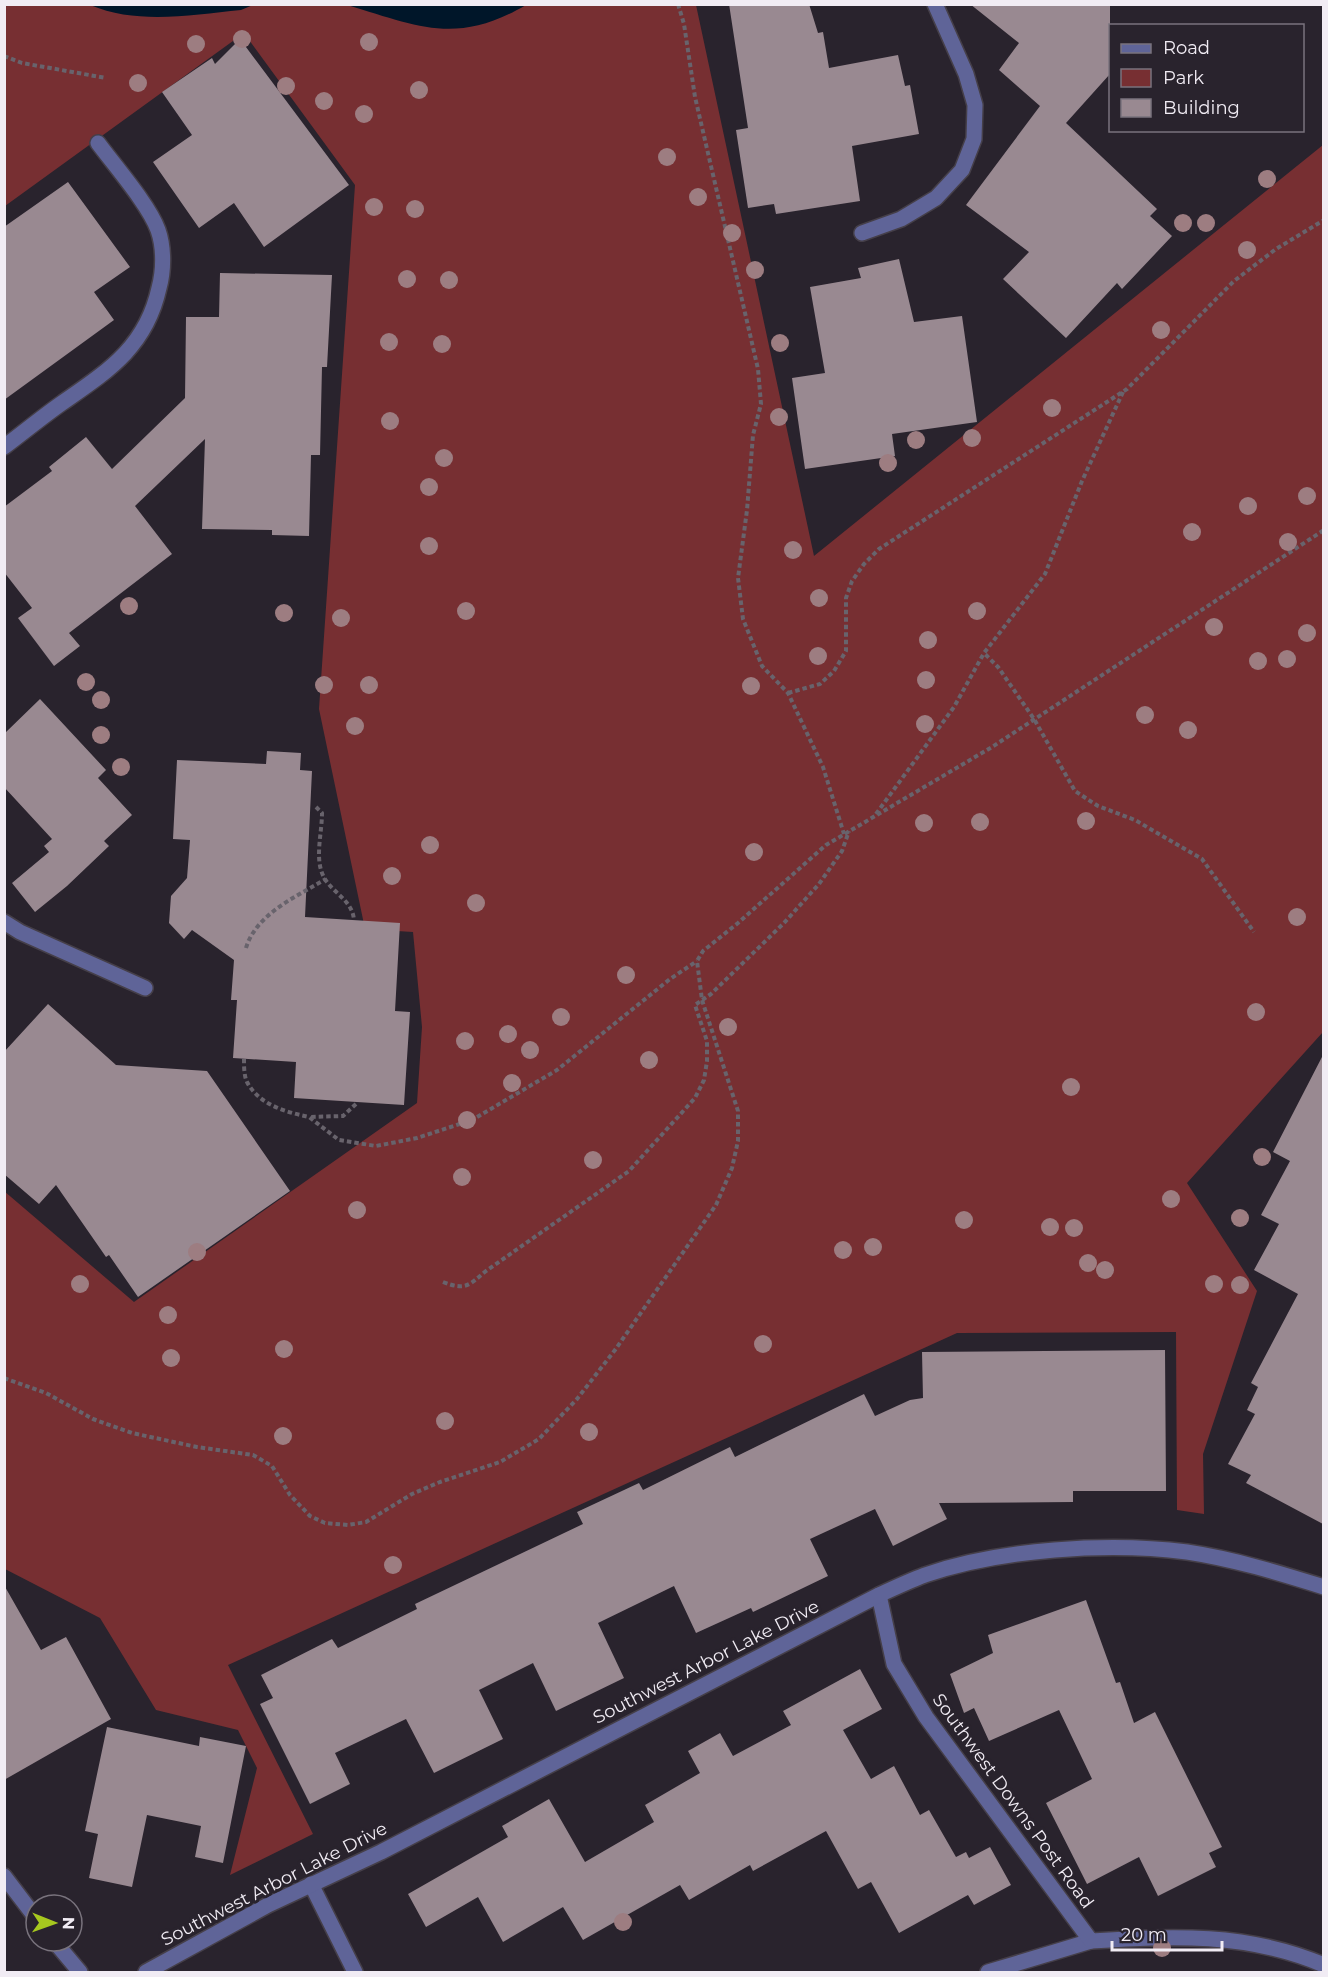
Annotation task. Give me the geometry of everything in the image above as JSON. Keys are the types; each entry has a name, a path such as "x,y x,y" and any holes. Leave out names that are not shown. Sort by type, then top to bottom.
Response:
{"street":[{"path":"861,233 901,219 936,198 962,170 974,139 975,105 966,74 935,4"},
{"path":"4,447 119,361 140,336 155,308 163,260 159,231 151,215 98,143"},
{"path":"4,922 20,932 145,988"},
{"name":"Southwest Arbor Lake Drive","path":"146,1972 258,1910 381,1852 879,1595 924,1575 971,1562 1013,1554 1100,1548 1143,1549 1187,1552 1219,1558 1270,1570 1323,1587"},
{"name":"Southwest Downs Post Road","path":"879,1595 894,1664 926,1717 1091,1941"},
{"path":"4,1876 24,1902"},
{"path":"311,1884 355,1972"},
{"path":"988,1972 1091,1941 1152,1937 1239,1940 1280,1949 1323,1965"},
{"path":"64,1953 81,1972"}],"path":[{"path":"678,4 684,24 695,97 758,369 761,405 753,435 747,510 738,578 743,619 762,666 788,693 823,767 844,834"},
{"path":"4,56 22,63 106,78"},
{"path":"788,693 820,684 834,671 846,651 846,598 852,581 879,549 1123,392 1234,281 1276,249 1323,219"},
{"path":"874,816 954,707 984,653 1045,574 1082,481 1123,392"},
{"path":"309,1117 339,1140 376,1146 417,1138 472,1120 557,1070 670,979 697,961 703,951 826,845 992,747 1323,530"},
{"path":"984,653 998,667 1034,719 1075,791 1098,806 1135,820 1202,859 1254,932"},
{"path":"316,807 322,813 319,858 321,873 353,911 354,921"},
{"path":"443,1282 464,1287 470,1286 486,1270 629,1172 655,1145 695,1098 704,1080 707,1041 695,1005 744,964 819,884 842,851 849,831"},
{"path":"246,948 249,938 273,911 326,879"},
{"path":"4,1378 46,1394 93,1419 132,1433 197,1447 253,1455 272,1467 290,1495 310,1516 325,1523 348,1525 366,1522 421,1490 500,1461 539,1439 577,1399 615,1350 716,1205 728,1178 738,1141 738,1111 702,1000 697,961"},
{"path":"244,1059 247,1082 263,1100 287,1113 309,1117 343,1116 356,1104"}],"green space":[{"path":"5,5 696,5 814,556 1323,145 1323,1032 1187,1183 1257,1291 1203,1454 1204,1514 1177,1510 1176,1332 957,1333 228,1665 313,1834 230,1875 257,1768 238,1730 156,1710 100,1618 5,1569 4,1191 134,1302 417,1103 422,1027 413,932 365,929 319,709 355,185 244,33 5,206"}],"water":[{"path":"526,4 501,18 457,29 416,25 347,5"},
{"path":"90,5 253,5 241,10 145,17 108,11"}],"building":[{"path":"729,4 809,4 818,33 823,32 829,68 898,55 905,86 910,85 919,134 852,146 860,201 776,214 774,204 748,208 736,130 748,128"},
{"path":"970,4 1110,4 1109,75 1066,123 1157,209 1150,216 1172,236 1122,289 1117,283 1066,338 1003,279 1029,252 966,205 1040,106 999,70 1019,43"},
{"path":"240,39 349,185 264,247 234,203 199,228 153,162 192,135 162,92 212,58 215,64"},
{"path":"68,182 130,267 94,292 114,320 4,400 4,227"},
{"path":"899,259 914,322 962,316 977,422 892,434 895,456 805,469 792,378 825,373 810,287 861,278 858,268"},
{"path":"220,273 332,275 327,367 322,367 320,455 311,455 309,536 272,535 272,530 202,529 205,439 135,506 172,554 69,633 80,646 54,666 18,618 32,608 4,572 4,507 52,471 49,467 86,437 112,469 185,398 186,317 219,317"},
{"path":"40,699 106,770 98,778 132,815 104,841 109,846 67,886 35,912 12,883 49,852 44,846 52,839 4,787 4,734"},
{"path":"267,751 301,753 300,770 312,771 305,917 400,923 395,1011 410,1012 404,1105 294,1098 296,1062 233,1058 237,1000 231,1000 234,960 192,930 184,939 169,923 171,896 187,878 190,840 173,839 177,760 266,764"},
{"path":"48,1004 116,1065 207,1071 290,1191 138,1297 109,1255 106,1257 56,1185 39,1204 4,1174 4,1052"},
{"path":"1323,1055 1323,1524 1246,1483 1251,1475 1228,1464 1255,1414 1247,1410 1258,1387 1251,1383 1298,1294 1254,1270 1279,1224 1261,1215 1290,1161 1273,1152"},
{"path":"1165,1350 1166,1491 1073,1491 1073,1502 939,1503 947,1519 893,1546 875,1509 810,1539 828,1576 753,1612 751,1608 696,1633 674,1586 598,1623 624,1678 556,1711 533,1663 479,1690 503,1739 434,1773 406,1719 335,1753 350,1784 310,1804 260,1704 273,1698 261,1675 332,1639 338,1648 417,1609 415,1604 583,1524 577,1512 639,1483 643,1490 730,1447 735,1457 864,1394 875,1416 910,1400 923,1398 922,1352"},
{"path":"4,1585 41,1650 66,1637 111,1719 4,1780"},
{"path":"1086,1600 1116,1683 1120,1682 1134,1723 1155,1712 1222,1847 1209,1853 1216,1867 1158,1896 1139,1857 1087,1884 1046,1803 1092,1779 1059,1710 989,1741 974,1708 964,1713 950,1674 993,1653 988,1635"},
{"path":"860,1669 882,1709 843,1730 871,1779 894,1766 920,1815 929,1810 956,1857 966,1852 969,1858 990,1847 1011,1885 974,1905 968,1895 899,1933 871,1882 858,1889 826,1831 753,1871 750,1865 689,1900 680,1885 583,1940 563,1907 503,1942 478,1897 426,1927 408,1894 508,1837 502,1826 549,1799 585,1862 654,1822 645,1805 700,1773 688,1751 720,1733 733,1756 791,1725 783,1711"},
{"path":"107,1727 199,1746 200,1737 246,1746 223,1863 195,1857 201,1826 147,1815 132,1887 89,1878 98,1834 85,1831"}]}
